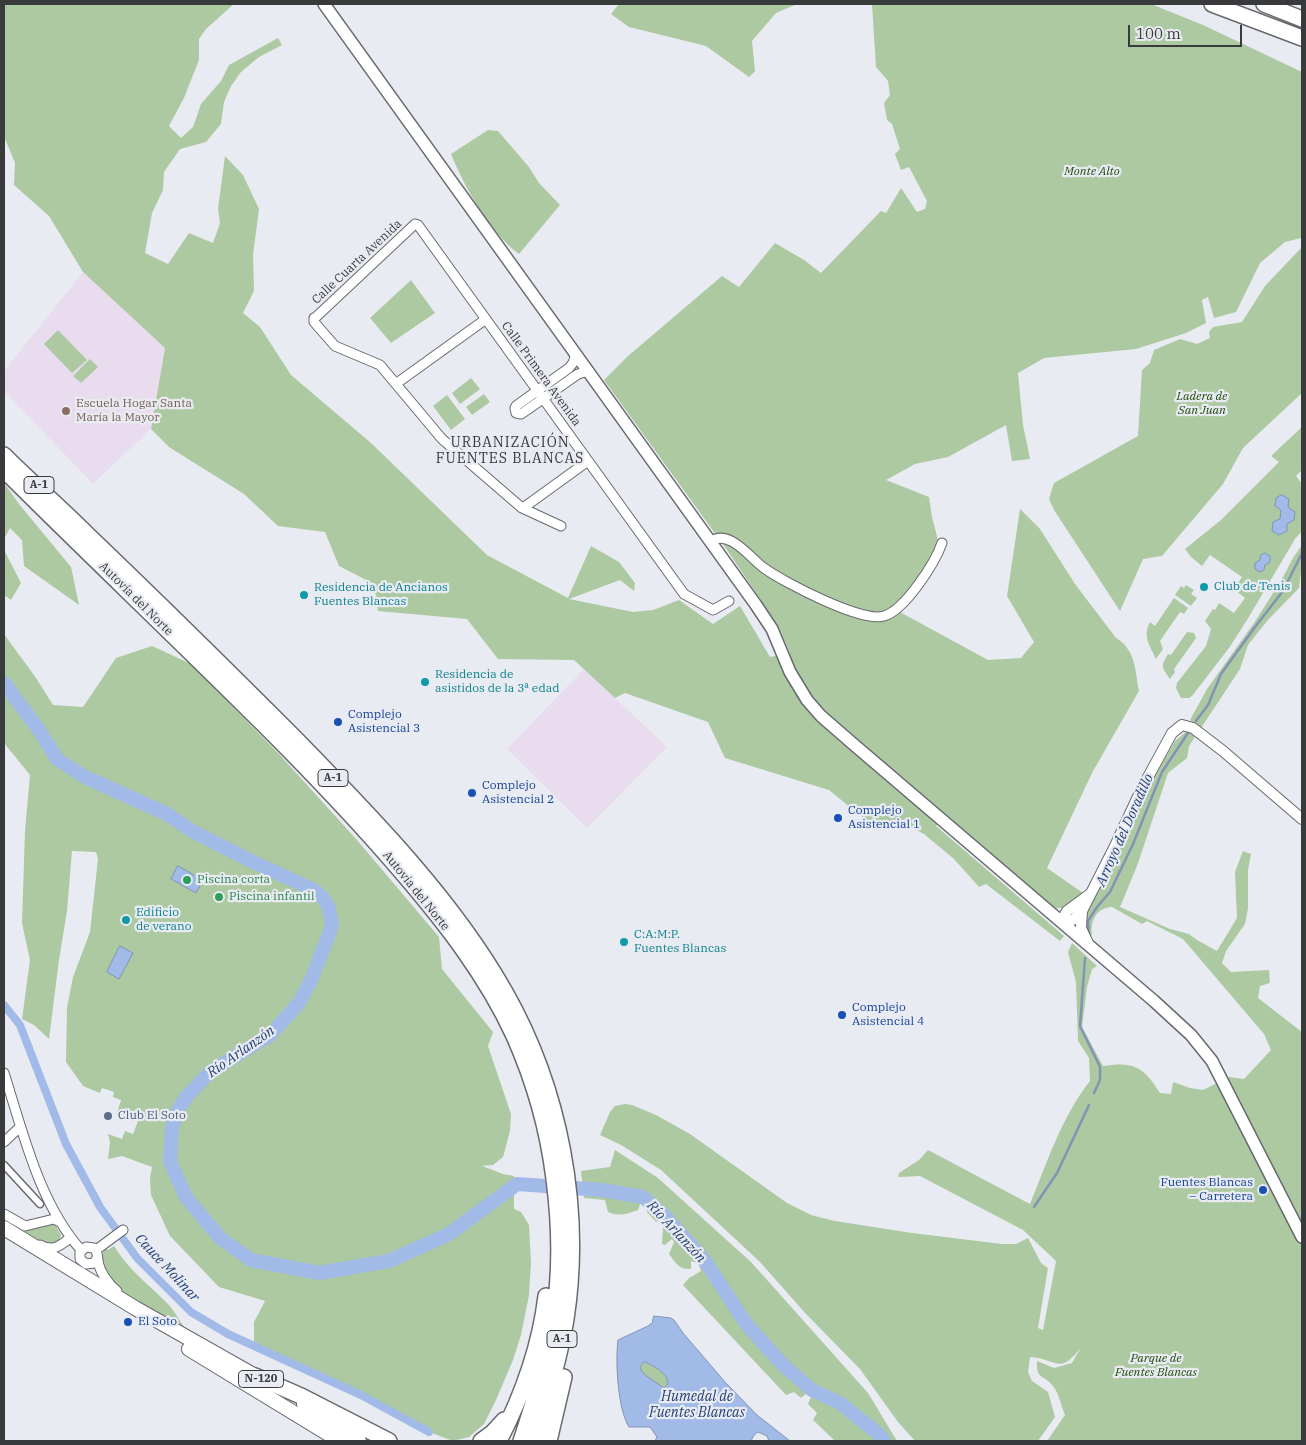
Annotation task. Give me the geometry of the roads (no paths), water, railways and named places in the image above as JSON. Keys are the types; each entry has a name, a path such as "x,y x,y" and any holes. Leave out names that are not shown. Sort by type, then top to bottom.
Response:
{"highway":[{"path":"1212,4 1302,38"},
{"path":"1264,4 1302,19"},
{"name":"A-1","path":"4,449 74,522"},
{"path":"4,455 74,522"},
{"name":"Autovía del Norte","path":"4,470 223,683 318,779 427,902 467,956 498,1006 514,1036 538,1102 552,1132"},
{"name":"Autovía del Norte","path":"74,522 306,749 411,862 448,908 505,992 523,1026 542,1073 551,1086 552,1132"},
{"path":"499,1441 536,1350 545,1309 550,1265 564,1233 574,1194 552,1132"},
{"path":"549,1441 572,1335 576,1277 564,1233 549,1199 552,1132"},
{"name":"N-120","path":"4,1226 135,1308 320,1414 359,1441"},
{"name":"A-1","path":"521,1441 540,1379 554,1317 558,1270 564,1233"},
{"name":"A-1","path":"534,1441 549,1395 563,1336 569,1291 564,1233"},
{"name":"N-120","path":"4,1237 340,1441"},
{"path":"255,1376 301,1396 389,1441"},
{"path":"481,1441 505,1420 518,1398"}],"main road":[{"path":"324,4 711,541 772,629 790,672 810,704 866,756 1049,913 1063,919 1090,946 1176,1021 1199,1044 1219,1074 1302,1237"}],"street":[{"name":"Calle Cuarta Avenida","path":"397,384 380,365 335,346 314,322 314,318 417,224"},
{"name":"Calle Primera Avenida","path":"417,224 684,594 713,610 729,601"},
{"path":"486,319 397,384 442,439 523,508 561,526"},
{"path":"576,354 569,368 516,406 516,413 521,414 578,374 589,372"},
{"path":"523,508 588,461"},
{"path":"711,541 715,538 720,538 734,542 750,558 777,578 847,609 877,617 895,611 903,603 933,563 942,543"},
{"path":"1063,919 1073,920 1082,910 1145,782 1172,733 1182,725 1193,728 1223,751 1302,819"},
{"path":"1063,919 1090,894"},
{"path":"1082,910 1080,928 1090,946"},
{"path":"4,1073 20,1127 56,1218 80,1253 84,1263 89,1265 94,1263 97,1254 123,1230"},
{"path":"4,1142 20,1127"},
{"path":"4,1165 40,1204"},
{"path":"4,1214 25,1226 56,1218"},
{"path":"4,1226 48,1248 59,1247 70,1238"},
{"path":"116,1305 108,1296 81,1280 76,1272 80,1253 89,1246 97,1254 102,1272 112,1288 160,1322"}],"water":[{"path":"1282,495 1289,499 1288,507 1295,512 1294,520 1287,524 1287,531 1279,535 1272,531 1273,522 1280,519 1281,510 1275,506 1276,498"},
{"path":"1265,553 1270,556 1270,562 1260,572 1255,569 1255,563"},
{"name":"Piscina corta","path":"178,866 203,880 196,893 171,879"},
{"path":"120,946 133,953 119,979 107,972"},
{"name":"Humedal de Fuentes Blancas","path":"654,1316 674,1320 725,1382 757,1415 790,1441 769,1441 767,1436 758,1432 751,1441 655,1441 657,1437 650,1427 629,1427 622,1409 618,1385 618,1340 652,1323","holes":["645,1362 660,1370 666,1376 668,1384 664,1388 642,1372 640,1367"]}],"waterway":[{"name":"Arroyo del Doradillo","path":"1196,721 1208,705 1221,674 1283,591 1302,553"},
{"name":"Río Arlanzón","path":"4,683 39,730 57,759 83,776 167,814 192,831 314,890 323,898 329,908 332,926 312,978 299,1003 270,1035 211,1071 187,1096 178,1110 172,1128 170,1162 186,1197 220,1238 251,1260 319,1273 389,1261 449,1234 517,1184 602,1190 643,1197 663,1214 705,1261 747,1325 783,1365 812,1390 840,1403 881,1436 884,1441"},
{"name":"Arroyo del Doradillo","path":"1089,936 1088,921 1110,892 1133,844 1162,772 1188,733"},
{"name":"Arroyo del Doradillo","path":"1085,958 1080,1026 1100,1067 1100,1080 1094,1093"},
{"name":"Cauce Molinar","path":"4,1005 20,1025 66,1144 100,1207 137,1258 191,1312 228,1334 361,1395 429,1432"},
{"name":"Arroyo del Doradillo","path":"1034,1207 1057,1173 1089,1105"}],"place":[{"name":"Escuela Hogar Santa María la Mayor","path":"66,411"},
{"name":"Club de Tenis","path":"1204,587"},
{"name":"Residencia de Ancianos Fuentes Blancas","path":"304,595"},
{"name":"Residencia de asistidos de la 3ª edad","path":"425,682"},
{"name":"Complejo Asistencial 3","path":"338,722"},
{"name":"Complejo Asistencial 2","path":"472,793"},
{"name":"Complejo Asistencial 1","path":"838,818"},
{"name":"Piscina corta","path":"187,880"},
{"name":"Piscina infantil","path":"219,897"},
{"name":"Edificio de verano","path":"126,920"},
{"name":"C:A:M:P. Fuentes Blancas","path":"624,942"},
{"name":"Complejo Asistencial 4","path":"842,1015"},
{"name":"Club El Soto","path":"108,1116"},
{"name":"Fuentes Blancas – Carretera","path":"1263,1190"},
{"name":"El Soto","path":"128,1322"}],"district":[{"name":"URBANIZACIÓN FUENTES BLANCAS","path":"510,452"}],"park label":[{"name":"Monte Alto","path":"1092,172"},
{"name":"Ladera de San Juan","path":"1202,404"},
{"name":"Parque de Fuentes Blancas","path":"1156,1366"}]}
